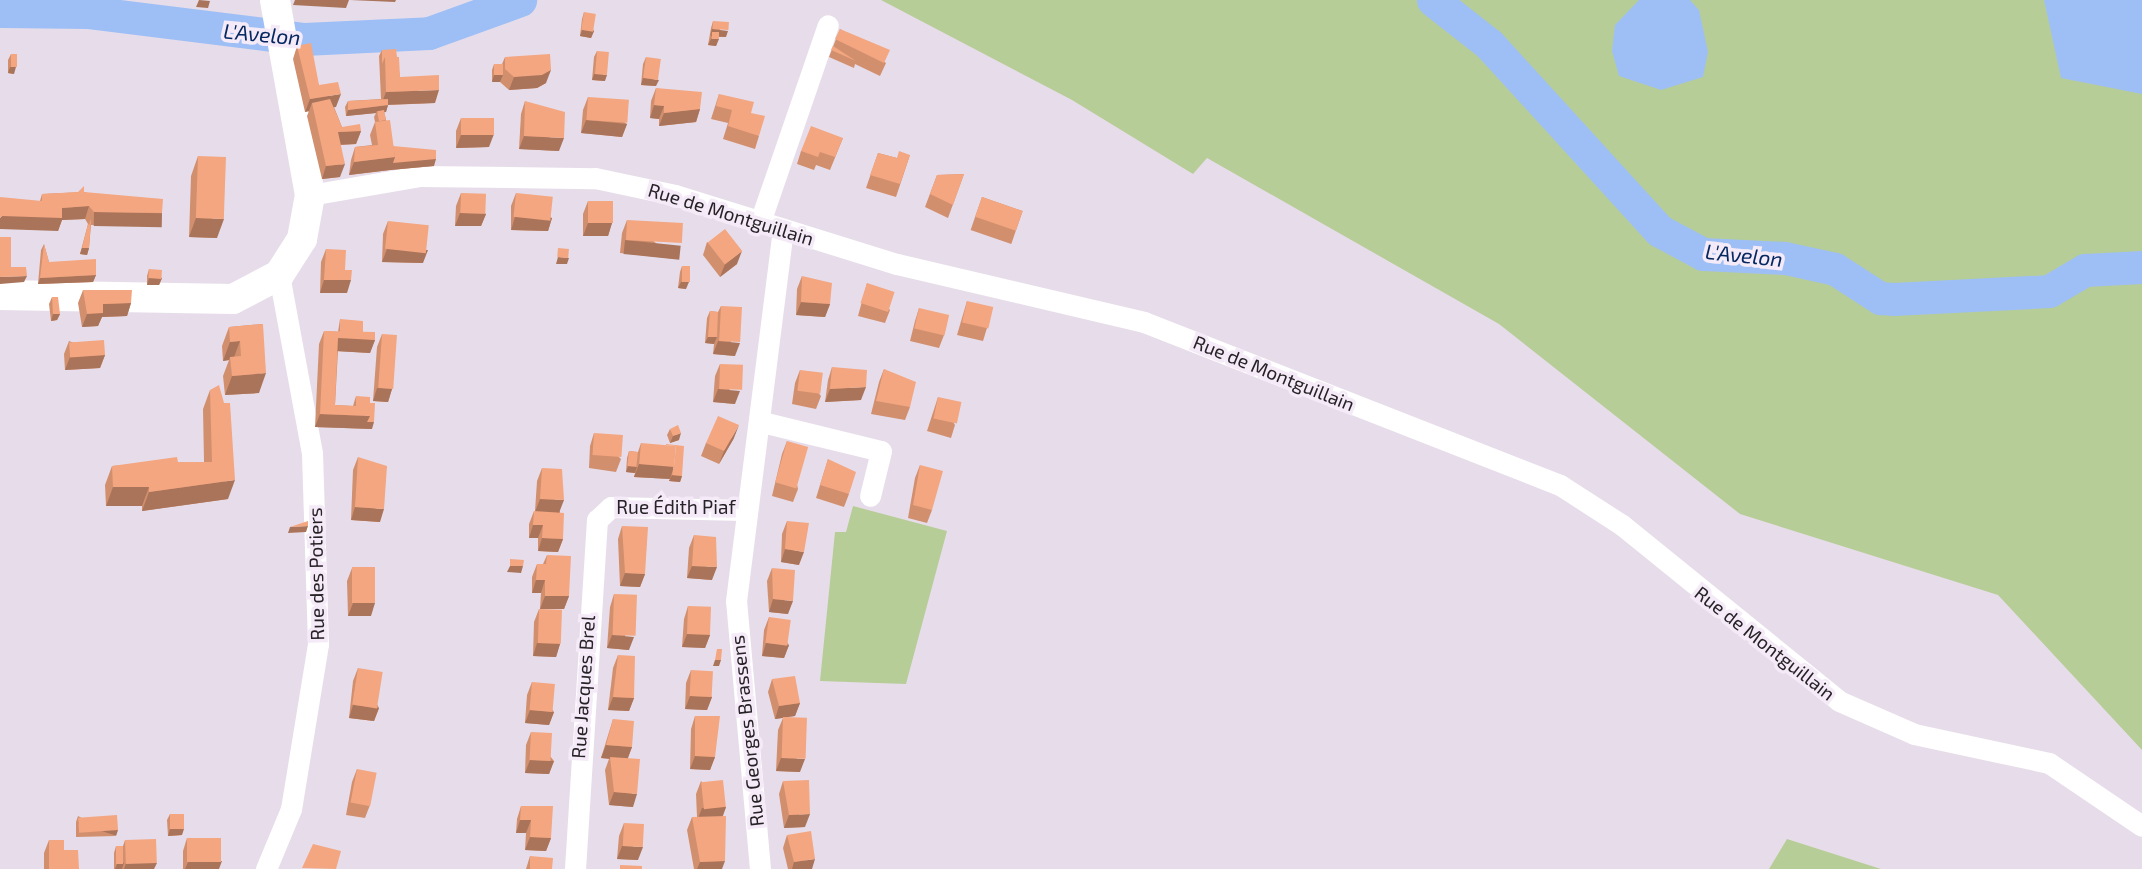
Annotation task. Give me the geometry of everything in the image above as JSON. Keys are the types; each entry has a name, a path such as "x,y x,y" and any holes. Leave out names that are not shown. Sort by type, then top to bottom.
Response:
{"street":[{"path":"0,295 233,299 279,275 302,239 310,195 281,58 276,13"},
{"path":"760,222 828,25"},
{"name":"Rue de Montguillain","path":"310,195 420,176 557,175 634,185 897,264 1144,322 1538,474 1622,525 1839,701 1914,734 2049,763 2142,827"},
{"name":"Rue Édith Piaf","path":"605,508 744,510 762,422 783,229"},
{"name":"Rue des Potiers","path":"266,869 291,809 318,644 312,453 279,275"},
{"path":"762,422 881,451 870,496"},
{"name":"Rue Jacques Brel","path":"575,869 595,526 605,508"},
{"name":"Rue Georges Brassens","path":"744,510 737,652 760,869"}],"green space":[{"path":"881,0 2142,0 2142,750 1998,595 1740,514 1499,324 1207,158 1193,174 1072,100"},
{"path":"853,506 947,531 906,684 820,681 835,532 846,532"},
{"path":"1787,839 1881,869 1769,869"}],"water":[{"path":"1639,0 1690,0 1699,10 1708,52 1703,77 1661,90 1619,76 1612,51 1615,25"},
{"path":"2044,0 2142,0 2142,94 2061,78"}],"building":[{"path":"584,12 596,14 593,32 581,30"},
{"path":"713,21 729,22 728,30 712,29"},
{"path":"840,29 890,50 884,63 835,39"},
{"path":"712,32 719,32 719,39 712,39"},
{"path":"311,43 319,85 338,82 341,94 310,99 297,46"},
{"path":"833,46 856,61 831,50"},
{"path":"396,49 397,57 385,57 382,64 382,50"},
{"path":"597,51 609,52 607,75 595,74"},
{"path":"11,54 17,54 17,67 11,67"},
{"path":"550,54 551,70 542,75 514,77 505,69 505,57"},
{"path":"385,57 399,57 400,77 439,75 439,90 386,92"},
{"path":"646,57 661,59 658,80 643,78"},
{"path":"494,64 503,64 503,75 494,75"},
{"path":"656,88 702,92 700,109 664,113 664,106 654,105"},
{"path":"719,94 754,102 751,113 765,116 759,136 728,126 732,110 716,106"},
{"path":"588,97 629,100 627,123 586,120"},
{"path":"330,99 342,127 360,124 361,131 338,132 345,164 326,166 312,103"},
{"path":"388,99 388,105 348,110 348,101"},
{"path":"525,101 565,112 564,138 524,136"},
{"path":"384,110 386,120 379,121 377,111"},
{"path":"461,118 494,118 494,135 461,135"},
{"path":"390,120 395,157 354,162 355,147 378,145 375,122"},
{"path":"811,126 843,138 835,157 820,152 818,157 801,151"},
{"path":"393,146 436,150 436,159 393,163"},
{"path":"899,151 910,155 900,184 870,175 878,153 897,158"},
{"path":"198,156 226,157 224,219 196,218"},
{"path":"964,174 953,205 930,194 937,175"},
{"path":"84,186 84,192 163,199 162,213 94,212 89,206 62,208 62,218 0,218 0,197 42,201 42,194 78,192"},
{"path":"461,193 486,194 485,214 460,213"},
{"path":"516,193 553,197 550,221 513,217"},
{"path":"982,197 1023,211 1016,231 975,217"},
{"path":"588,201 613,201 613,223 588,223"},
{"path":"91,219 89,248 82,248 88,224"},
{"path":"627,220 683,223 682,243 626,240"},
{"path":"388,221 429,225 426,253 385,249"},
{"path":"725,229 742,251 725,265 708,243"},
{"path":"0,237 11,237 11,267 26,267 27,276 0,277"},
{"path":"44,244 49,262 96,259 96,275 40,278"},
{"path":"558,248 569,249 568,258 557,257"},
{"path":"326,249 346,250 345,270 352,270 351,280 324,280"},
{"path":"682,266 690,266 690,282 682,282"},
{"path":"149,269 162,270 161,279 148,278"},
{"path":"802,276 832,283 830,304 801,302"},
{"path":"867,283 895,292 888,312 861,303"},
{"path":"83,290 132,290 131,303 103,304 103,313 87,314"},
{"path":"52,297 58,297 60,314 53,314"},
{"path":"967,301 993,307 988,329 962,322"},
{"path":"721,306 742,307 740,342 719,341"},
{"path":"919,308 949,315 944,335 914,328"},
{"path":"710,311 718,312 717,337 708,337"},
{"path":"340,319 363,321 363,332 340,332"},
{"path":"263,324 266,373 232,376 230,357 241,356 240,341 230,342 229,327"},
{"path":"324,331 375,332 375,340 338,338 335,405 356,406 356,396 370,397 370,416 320,414"},
{"path":"382,334 397,335 393,389 378,388"},
{"path":"104,340 105,355 70,357 69,342"},
{"path":"720,364 743,365 742,390 719,389"},
{"path":"832,367 867,370 866,387 830,389"},
{"path":"884,369 916,382 910,407 876,401"},
{"path":"800,370 823,373 820,394 797,391"},
{"path":"219,385 224,403 230,403 235,480 149,492 149,487 113,487 112,466 177,457 178,462 212,462 210,390"},
{"path":"938,397 961,402 957,424 933,419"},
{"path":"370,403 375,403 374,422 367,422"},
{"path":"718,416 739,425 724,451 706,443"},
{"path":"678,425 681,433 673,436 670,429"},
{"path":"594,433 623,435 621,457 592,455"},
{"path":"787,441 808,447 796,488 775,482"},
{"path":"641,443 676,446 674,467 639,464"},
{"path":"666,444 684,446 682,476 672,475 676,446"},
{"path":"629,451 638,452 636,467 627,466"},
{"path":"358,457 387,466 384,509 355,507"},
{"path":"828,459 856,472 849,494 820,485"},
{"path":"920,465 943,471 932,510 913,505"},
{"path":"542,468 562,469 564,500 540,499"},
{"path":"534,511 564,513 563,539 542,538 543,525 533,525"},
{"path":"308,521 308,526 290,527"},
{"path":"787,521 809,523 804,552 785,549"},
{"path":"622,526 648,527 645,574 625,573"},
{"path":"694,535 716,537 717,567 692,566"},
{"path":"547,555 571,556 569,596 545,596 545,580 536,580 537,564 546,564"},
{"path":"510,559 524,560 523,566 510,566"},
{"path":"352,567 375,567 375,603 352,603"},
{"path":"772,568 795,570 793,601 773,599"},
{"path":"614,594 637,595 636,636 613,635"},
{"path":"688,606 711,607 710,635 687,634"},
{"path":"539,609 562,610 561,644 538,643"},
{"path":"769,617 791,620 787,646 765,643"},
{"path":"717,649 722,649 721,660 715,660"},
{"path":"618,655 635,656 634,698 613,697"},
{"path":"358,668 383,672 377,708 352,705"},
{"path":"691,670 713,671 712,697 690,696"},
{"path":"795,676 800,703 779,706 772,679"},
{"path":"532,682 555,684 552,712 530,710"},
{"path":"695,716 720,716 715,757 695,756"},
{"path":"783,717 807,718 806,759 782,758"},
{"path":"613,719 634,721 632,747 606,745"},
{"path":"531,732 552,733 551,761 530,760"},
{"path":"610,757 640,759 637,794 614,792"},
{"path":"357,769 377,773 370,806 351,802"},
{"path":"723,780 726,807 704,809 701,782"},
{"path":"809,780 810,814 789,815 783,781"},
{"path":"521,806 553,806 551,838 530,837 531,820 520,820"},
{"path":"170,814 184,814 184,829 170,829"},
{"path":"117,815 118,830 79,833 78,818"},
{"path":"726,816 725,861 700,862 692,817"},
{"path":"624,823 644,824 643,847 623,846"},
{"path":"811,831 815,859 794,862 787,835"},
{"path":"187,838 221,838 221,862 187,862"},
{"path":"156,839 157,863 126,864 125,840"},
{"path":"49,840 64,840 64,850 78,850 79,869 49,869"},
{"path":"313,844 341,851 336,869 302,868"},
{"path":"116,846 123,846 123,864 116,864"},
{"path":"530,856 553,858 552,869 530,869"},
{"path":"620,865 642,866 642,869 620,869"}],"waterway":[{"name":"L'Avelon","path":"0,11 87,12 304,39 429,33 520,0"},
{"name":"L'Avelon","path":"1433,0 1489,44 1660,231 1703,254 1785,258 1835,269 1880,298 1893,299 2049,291 2085,270 2142,267"}]}
